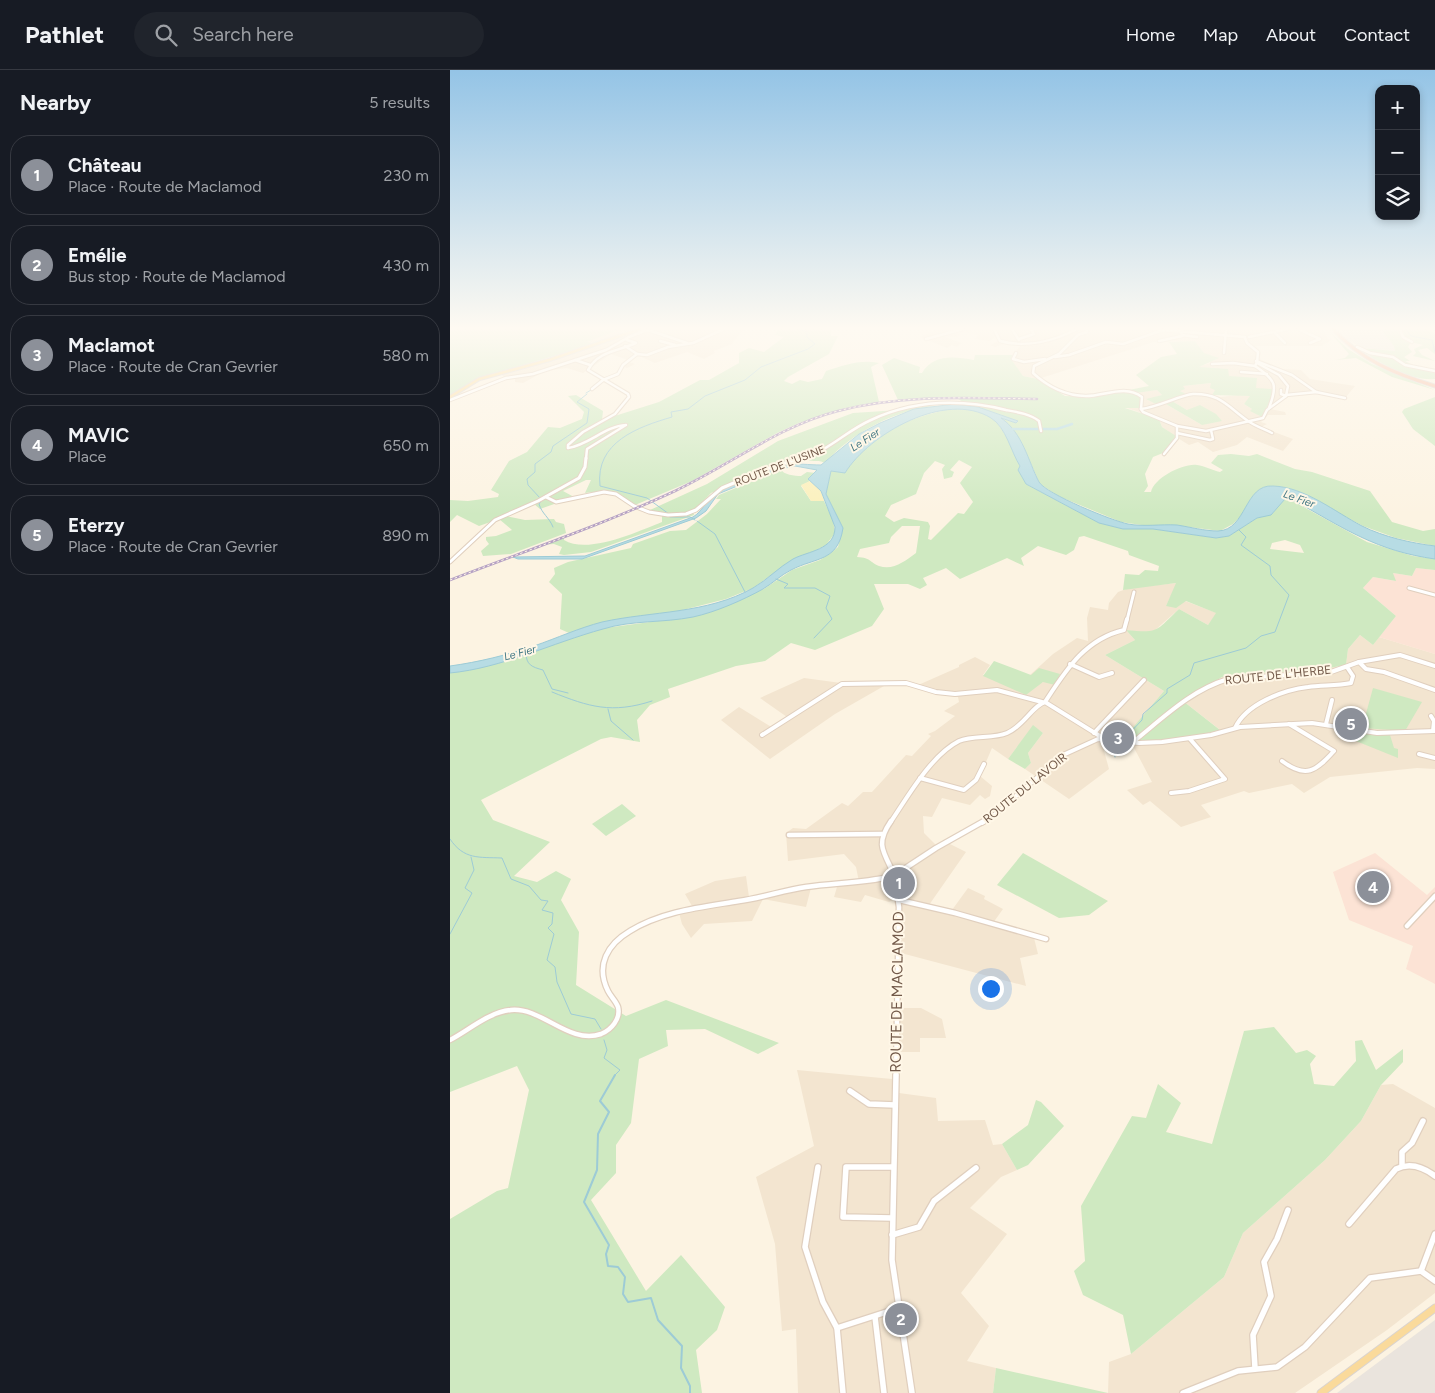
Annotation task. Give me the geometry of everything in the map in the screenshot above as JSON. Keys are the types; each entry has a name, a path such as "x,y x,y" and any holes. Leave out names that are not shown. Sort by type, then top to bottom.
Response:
{"main road":[{"path":"450,399 462,391"},
{"path":"1321,1393 1435,1308"}],"street":[{"path":"450,399 472,391"},
{"path":"450,562 494,520 546,496 580,477 585,467 588,448 626,426 618,425 604,434 583,441 576,447 568,448 568,445 582,433 622,409 630,397 622,391"},
{"path":"1068,391 1082,396 1134,392 1142,397 1141,409"},
{"path":"1141,409 1176,426 1211,430 1263,418 1275,397 1274,391"},
{"path":"1281,391 1281,394 1286,395 1317,392 1345,398"},
{"path":"1269,408 1286,395 1287,391"},
{"path":"1141,409 1154,407 1193,394 1219,398 1249,422 1272,433"},
{"name":"ROUTE DE L'USINE","path":"546,496 556,502 586,493 606,492 619,495 640,509 666,515 688,514 698,509 709,495 718,489 772,467 822,451 866,422 889,412 927,405 957,402 988,404 1035,418 1039,421 1040,430"},
{"path":"1164,454 1177,438 1176,426"},
{"path":"1176,433 1210,440 1213,439 1211,430"},
{"path":"1409,588 1435,595"},
{"path":"450,1040 511,1010 520,1010 583,1035 602,1034 615,1022 618,1011 617,1004 606,986 604,958 606,951 616,940 648,922 683,910 761,898 799,888 858,884 898,877 881,847 882,834 920,778 953,744 962,740 1007,733 1025,722 1043,702 1070,664 1101,637 1124,630 1134,592"},
{"name":"ROUTE DE L'HERBE","path":"1132,742 1192,696 1218,681 1246,676 1312,674 1347,668 1361,660 1400,655 1435,666"},
{"path":"1361,660 1366,669 1384,672 1435,690"},
{"path":"1070,664 1099,677 1112,673"},
{"path":"1235,728 1236,723 1252,709 1299,688 1350,683 1353,676 1347,668"},
{"path":"1094,733 1144,680"},
{"path":"762,736 842,684 906,683 936,692 955,694 997,690 1043,702 1102,738 1132,742 1190,739 1235,728 1289,724 1326,724 1376,732 1434,732 1434,720 1430,716"},
{"path":"1326,724 1332,700"},
{"path":"1282,761 1296,770 1311,771 1319,768 1334,751 1291,728 1289,724"},
{"name":"ROUTE DU LAVOIR","path":"892,879 896,873 936,848 992,817 1063,755 1090,741 1102,738"},
{"path":"1171,793 1189,791 1225,779 1190,739"},
{"path":"1418,754 1435,758"},
{"path":"920,778 964,790 976,780 984,764"},
{"path":"790,835 882,834"},
{"name":"ROUTE DE MACLAMOD","path":"892,879 899,900 892,1260 912,1393"},
{"path":"1407,926 1435,896"},
{"path":"899,900 955,912 1046,939"},
{"path":"850,1091 869,1104 895,1105"},
{"path":"1402,1165 1402,1152 1412,1143 1423,1121"},
{"path":"1349,1224 1388,1176 1402,1165 1421,1167 1435,1176"},
{"path":"892,1218 843,1217 846,1167 893,1166"},
{"path":"818,1167 805,1247 823,1302 837,1328 843,1393"},
{"path":"892,1235 919,1227 934,1202 976,1168"},
{"path":"1255,1368 1253,1335 1271,1296 1264,1262 1277,1239 1288,1210"},
{"path":"1421,1271 1435,1234"},
{"path":"1183,1393 1238,1371 1277,1367 1305,1347 1370,1278 1421,1271 1435,1281"},
{"path":"837,1328 899,1308"},
{"path":"875,1317 884,1393"}],"shaded area":[{"path":"1158,391 1162,395 1147,400 1164,403 1202,425 1187,410 1172,401 1185,394 1180,391 1215,391 1212,395 1220,397 1251,396 1244,404 1263,416 1257,391 1351,391 1346,397 1318,393 1288,396 1270,409 1285,412 1286,415 1268,415 1261,422 1267,424 1261,427 1293,439 1283,451 1247,437 1237,445 1213,452 1198,442 1189,445 1162,427 1159,419 1124,407 1130,406 1134,393"},
{"path":"1416,568 1435,570 1435,654 1379,637 1396,616 1363,588 1373,577 1395,581 1393,573 1412,576"},
{"path":"1177,583 1166,606 1185,601 1217,613 1208,625 1179,609 1154,631 1145,633 1126,630 1135,640 1105,655 1164,691 1124,739 1159,740 1219,729 1183,701 1222,677 1250,673 1312,671 1346,665 1348,649 1360,635 1373,645 1379,637 1435,654 1435,769 1417,768 1330,777 1304,793 1292,784 1249,793 1244,791 1201,805 1211,817 1181,827 1150,801 1143,805 1127,790 1152,782 1132,744 1101,740 1109,769 1069,799 1025,769 1031,763 1028,753 1043,733 1033,726 1008,759 992,748 980,776 992,786 990,796 985,799 980,795 970,805 942,798 932,817 923,816 924,833 936,845 944,841 966,852 929,905 952,910 968,888 985,896 984,899 1003,909 993,923 1033,934 1038,954 1020,958 1026,986 901,953 899,1008 921,1008 942,1019 946,1038 920,1038 920,1052 899,1052 899,1093 936,1098 938,1121 985,1120 993,1145 1002,1144 1017,1170 1001,1177 970,1208 1007,1234 961,1293 989,1326 967,1361 996,1368 993,1393 798,1393 796,1329 782,1331 775,1244 756,1177 814,1146 797,1070 892,1079 897,898 889,902 865,895 861,902 834,897 837,887 811,888 806,907 763,899 752,921 704,924 691,938 682,924 678,909 692,906 685,894 715,881 746,876 749,897 798,886 859,882 856,867 844,854 788,861 786,833 793,828 806,829 842,803 848,806 863,792 872,792 906,755 912,756 931,736 928,734 955,716 944,711 959,702 958,697 939,694 916,686 959,667 959,665 975,657 990,665 983,675 1043,683 1030,675 1053,654 1077,638 1088,641 1087,618 1090,607 1108,610 1109,603 1118,592 1129,588"},
{"path":"804,678 841,683 891,682 835,714 770,759 721,720 739,707 773,728 787,717 760,698"},
{"path":"1375,853 1427,895 1435,887 1435,984 1406,969 1413,946 1349,920 1333,872"},
{"path":"1393,1084 1435,1108 1435,1293 1387,1330 1295,1393 1108,1393 1109,1362 1131,1354 1224,1277 1243,1233 1325,1160 1361,1121 1381,1085"},
{"path":"1435,1320 1435,1393 1337,1393"}],"green space":[{"path":"450,391 458,391 450,396"},
{"path":"680,391 876,391 879,402 839,410 799,423 777,433 692,481 635,505 612,494 600,492 585,493 591,480 586,480 563,491 574,497 540,509 534,504 506,516 525,520 554,519 556,522 564,524 566,533 511,554 483,556 481,551 489,544 486,537 496,536 512,530 499,519 479,526 457,515 450,522 450,500 468,501 498,497 499,494 491,490 509,461 527,452 548,427 560,428 582,419 584,412 568,396 576,395 603,411 602,420 659,402"},
{"path":"894,391 1057,391 1065,396 1093,397 1125,391 1152,391 1136,393 1141,398 1140,408 1125,408 1159,419 1162,427 1176,436 1163,453 1153,457 1145,474 1148,486 1144,492 1151,492 1157,482 1163,477 1184,466 1203,466 1220,472 1223,470 1211,463 1218,455 1249,456 1257,454 1295,469 1312,472 1370,491 1392,522 1423,531 1435,529 1435,546 1396,538 1363,526 1302,494 1273,486 1251,498 1244,513 1233,524 1220,531 1174,525 1148,526 1121,522 1058,496 1040,484 1022,444 1005,421 1000,418 1016,423 1018,421 978,407 955,404 963,402 958,399 1036,399 949,397 898,400"},
{"path":"1158,391 1181,391 1186,394 1172,401 1187,410 1200,405 1216,414 1222,421 1202,425 1164,403 1158,405 1146,399 1162,395"},
{"path":"1215,391 1274,392 1262,417 1250,411 1252,409 1244,404 1250,396 1212,395"},
{"path":"1435,397 1435,446 1413,429 1402,412 1404,409"},
{"path":"933,406 903,413 874,425 847,442 825,463 801,457 711,493 693,512 694,515 591,552 564,555 559,554 562,547 554,544 540,545 564,537 564,540 574,544 586,545 627,536 662,522 662,513 650,510 707,484 778,441 853,413 899,410"},
{"path":"951,409 967,410 983,413 992,418 1008,439 1026,484 1099,523 1123,529 1153,529 1216,538 1229,536 1257,518 1273,513 1282,500 1291,500 1367,542 1413,556 1435,559 1435,570 1416,568 1412,576 1393,573 1396,581 1373,577 1363,588 1396,616 1373,645 1360,635 1348,649 1346,665 1312,671 1250,673 1222,677 1183,701 1220,730 1184,738 1160,740 1123,739 1164,691 1105,655 1135,640 1126,630 1151,631 1160,627 1179,609 1208,625 1216,613 1186,601 1176,608 1166,606 1176,583 1123,590 1125,574 1139,575 1145,570 1158,571 1159,566 1129,555 1128,551 1084,536 1079,537 1074,550 1066,555 1038,546 1021,558 1024,566 1007,558 960,579 946,568 923,578 927,585 920,589 908,584 874,584 884,609 872,626 815,650 791,643 765,661 736,666 668,689 670,697 650,705 637,720 640,742 611,737 601,739 481,800 493,820 550,842 514,876 537,882 556,871 571,879 561,900 579,932 576,985 626,1016 666,1000 779,1043 758,1054 705,1029 666,1030 668,1046 639,1059 631,1123 616,1145 616,1173 591,1200 646,1291 681,1255 725,1307 717,1330 696,1350 702,1393 450,1393 450,1219 497,1191 508,1188 529,1090 517,1066 450,1092 450,673 535,651 605,628 695,616 764,589 792,570 820,560 838,547 843,528 826,494 831,471 845,472 854,459 878,438 905,423 935,412","holes":["959,460 972,467 960,483 973,502 964,514 958,513 931,540 928,539 930,526 928,522 904,518 894,522 885,516 891,505 916,494 924,473 935,461 945,465 942,469 944,479 952,477 954,472 950,470","902,526 920,526 916,553 899,564 884,567 876,565 865,558 857,557 860,549 889,543 891,537","1285,540 1300,545 1304,553 1270,549 1272,543"]},
{"path":"781,469 787,474 796,476 801,476 807,472 816,473 809,479 810,481 801,486 811,501 824,501 833,520 835,533 826,545 811,553 795,558 753,588 726,599 671,613 602,623 569,633 560,629 562,594 549,582 555,574 554,568 568,562 631,548 633,544 670,531 686,530 707,514 721,499 716,499 719,495"},
{"path":"994,661 1031,675 1039,668 1060,674 1055,685 1043,682 1026,695 983,676"},
{"path":"1373,688 1422,702 1405,731 1362,728"},
{"path":"1033,725 1043,733 1028,753 1031,763 1025,769 1008,759"},
{"path":"1336,728 1390,735 1394,748 1398,749 1398,758 1351,739"},
{"path":"622,804 636,816 606,836 592,824"},
{"path":"1023,853 1108,901 1089,915 1059,918 997,885"},
{"path":"1274,1027 1296,1053 1307,1050 1316,1056 1310,1064 1314,1084 1334,1086 1356,1061 1355,1041 1362,1040 1376,1070 1403,1049 1403,1062 1381,1085 1361,1121 1325,1160 1243,1233 1224,1277 1131,1354 1123,1315 1083,1295 1074,1271 1085,1261 1081,1206 1132,1116 1146,1118 1158,1084 1181,1103 1166,1132 1212,1144 1244,1031"},
{"path":"1036,1100 1041,1102 1064,1126 1028,1165 1017,1170 1002,1144 1028,1125"},
{"path":"996,1368 1108,1393 993,1393"}],"sand":[{"path":"810,481 821,491 824,501 811,501 801,485"}],"water":[{"name":"Le Fier","path":"955,404 978,407 1018,421 1016,423 1001,418 1015,431 1020,439 1039,482 1044,487 1066,500 1120,522 1140,525 1177,525 1218,531 1228,529 1235,523 1256,492 1264,487 1285,487 1308,495 1362,526 1379,533 1435,546 1435,559 1378,545 1346,530 1295,501 1285,499 1271,515 1257,518 1229,536 1216,538 1153,529 1123,529 1099,523 1026,484 1018,470 1020,466 1001,427 991,418 973,411 953,409 931,413 910,420 872,444 856,458 845,473 831,471 826,494 843,528 836,547 824,557 784,574 767,587 729,605 693,617 614,626 508,661 450,673 450,666 514,652 602,622 679,611 717,603 753,588 793,559 820,549 831,541 835,527 821,491 808,479 817,470 795,466 776,470 718,494 706,511 696,518 582,559 518,559 513,557 585,556 693,517 714,495 738,481 790,464 821,465 859,434 880,423 914,409"}],"waterway":[{"path":"586,393 590,391"},
{"path":"669,514 647,498 600,486 600,471 604,458 621,439 646,426 672,417 671,412 688,409 705,396 718,391"},
{"path":"540,498 528,485 527,479 535,472 535,464 551,452 553,446 587,423 589,409 577,402 587,394"},
{"path":"1013,429 1057,429 1072,424"},
{"path":"542,500 539,504 540,507 553,527"},
{"path":"670,517 690,517 695,520"},
{"path":"697,521 715,534 745,592"},
{"path":"1124,739 1142,720 1143,714 1167,693 1167,689 1190,675 1194,663 1246,648 1261,636 1275,632 1289,595 1271,575 1270,566 1241,545 1246,537 1239,530"},
{"path":"776,579 788,584 784,588 815,588 830,596 826,608 832,619 814,638"},
{"name":"Le Fier","path":"526,653 530,665 543,670 552,689 568,693"},
{"path":"552,692 578,702 601,707 625,707 652,701"},
{"path":"608,709 611,721 633,740"},
{"path":"1115,757 1113,747 1120,743"},
{"path":"450,839 455,846 467,854 479,857 502,858 511,879 529,886 541,900 548,901 542,910 553,913 552,924 548,928 554,934 547,960 555,967 557,982 571,1014 595,1019 601,1029"},
{"path":"450,934 472,893 465,888 474,870 471,857"},
{"path":"604,1040 607,1050 604,1058 620,1070 615,1075"},
{"path":"615,1075 600,1101 609,1112 598,1134 597,1170 584,1202 609,1245 606,1254 608,1266 618,1267 625,1277 623,1294 628,1302 651,1298 658,1320 682,1346 681,1368 690,1386 690,1393"}],"railway":[{"path":"450,580 592,526 675,491 795,426 838,411 912,399 1037,399"}],"place":[{"name":"Eterzy","path":"1351,724"},
{"name":"Maclamot","path":"1118,738"},
{"name":"Château","path":"899,883"},
{"name":"MAVIC","path":"1373,887"},
{"name":"Emélie","path":"901,1319"}]}
